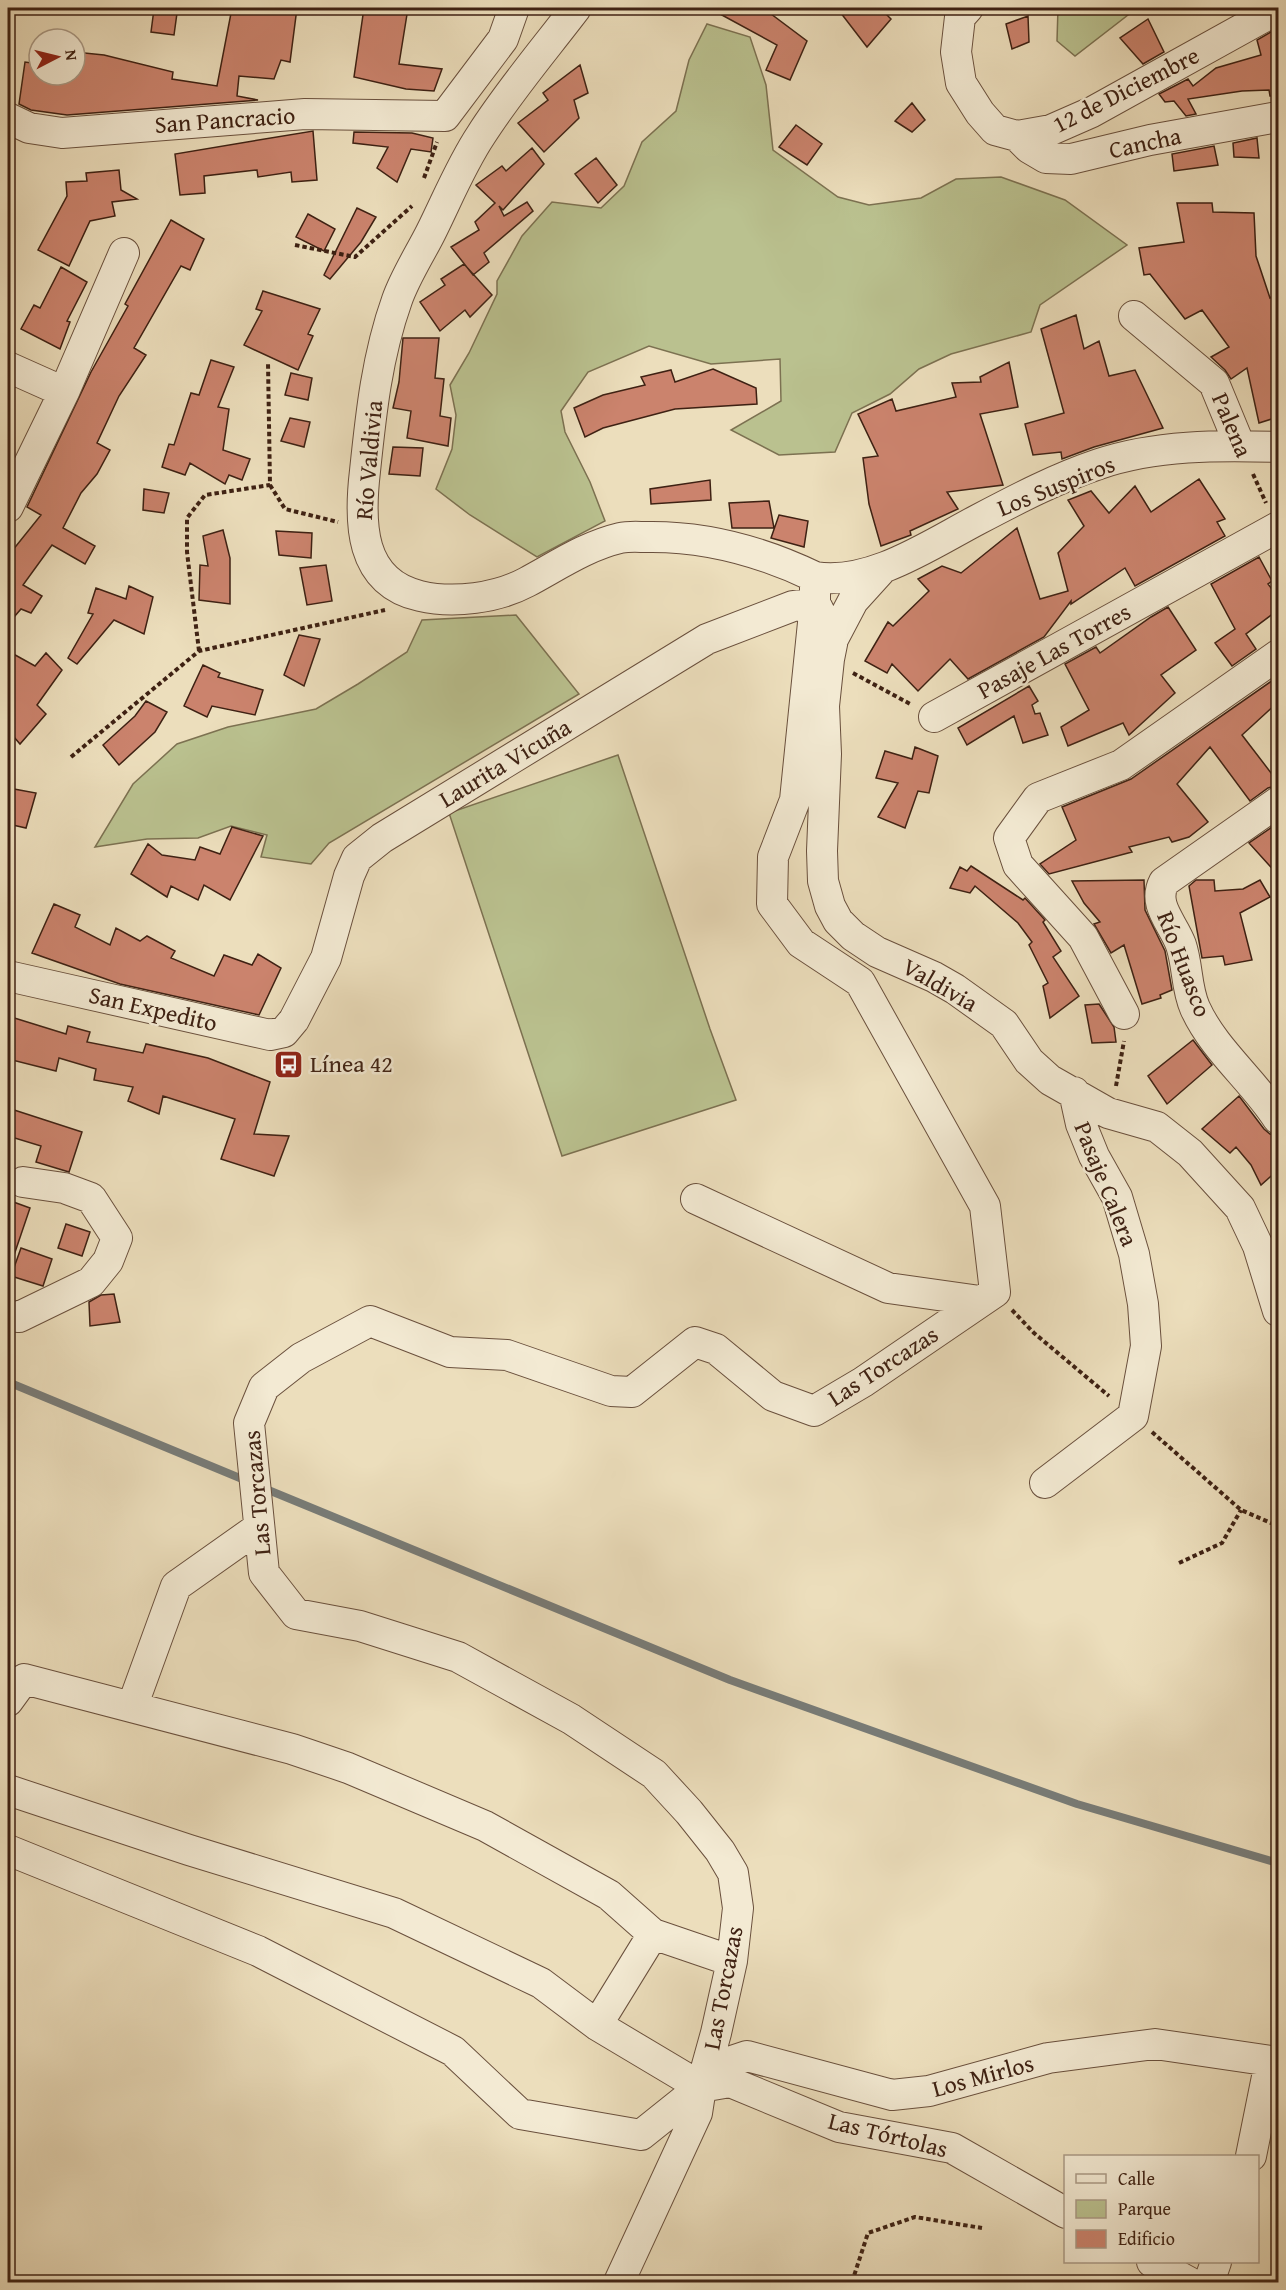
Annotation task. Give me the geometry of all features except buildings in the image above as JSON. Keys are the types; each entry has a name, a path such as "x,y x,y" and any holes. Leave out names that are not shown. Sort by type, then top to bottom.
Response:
{"street":[{"path":"445,116 503,39 514,8"},
{"path":"553,8 576,8"},
{"name":"Río Valdivia","path":"576,8 480,136 397,298 377,370 362,495 362,529 369,555 382,576 401,589 420,596 442,599 499,594 525,583 564,560 621,538 677,536 740,549 783,562 815,590 832,580 882,569"},
{"path":"968,8 960,17 956,52 961,83 980,113 995,130 1017,136"},
{"name":"12 de Diciembre","path":"1017,136 1051,130 1092,112 1278,9"},
{"name":"San Pancracio","path":"8,118 30,128 62,133 305,114 445,116"},
{"name":"Cancha","path":"1017,136 1029,148 1046,158 1071,159 1150,140 1278,117"},
{"path":"8,507 64,392 124,253"},
{"name":"Palena","path":"1134,316 1214,383 1240,446"},
{"path":"8,367 64,392"},
{"name":"Los Suspiros","path":"882,569 1028,493 1099,464 1152,452 1240,446 1278,447"},
{"name":"Pasaje Las Torres","path":"934,717 1278,528"},
{"name":"Valdivia","path":"882,569 853,601 831,649 824,706 826,764 822,851 823,881 834,913 853,936 877,952 934,977 973,1000 1004,1024 1029,1061 1050,1080 1110,1113 1158,1127 1190,1153 1217,1180 1240,1208 1276,1288"},
{"path":"815,590 831,649"},
{"path":"696,1199 888,1288 988,1297 985,1206 860,982 801,943 772,904 773,857 795,800 815,590"},
{"name":"Laurita Vicuña","path":"294,1020 326,958 349,876 357,858 382,838 707,639 782,610 815,590"},
{"path":"1124,1014 1083,937 1018,865 1009,838 1038,798 1121,765 1278,655"},
{"name":"Río Huasco","path":"1278,802 1164,882 1160,891 1163,912 1180,945 1188,989 1197,1011 1223,1050 1278,1119"},
{"name":"San Expedito","path":"8,976 270,1035 284,1032 294,1020"},
{"name":"Pasaje Calera","path":"1045,1483 1133,1416 1146,1346 1143,1304 1134,1254 1117,1197 1094,1156 1081,1124 1074,1092"},
{"path":"8,1316 19,1317 91,1282 108,1261 117,1238 91,1198 64,1188 23,1182"},
{"name":"Las Torcazas","path":"619,2283 697,2113 701,2087 732,1961 738,1908 733,1873 720,1851 689,1812 654,1774 571,1719 458,1657 360,1626 296,1614 264,1574 249,1423 264,1387 300,1358 370,1321 450,1352 507,1355 611,1391 632,1392 695,1342 716,1349 773,1396 814,1411 863,1382 988,1297"},
{"path":"132,1707 176,1586 258,1528"},
{"path":"8,1701 24,1679 292,1749 348,1768 485,1826 609,1895 653,1934 732,1961"},
{"path":"8,1790 189,1850 394,1913 541,1983 597,2025 701,2087"},
{"name":"Los Mirlos","path":"8,1850 258,1952 453,2051 520,2114 641,2135 701,2087 726,2063 747,2056 892,2095 929,2091 1048,2058 1155,2044 1274,2062"},
{"path":"597,2025 653,1934"},
{"path":"1251,2155 1274,2062"},
{"name":"Las Tórtolas","path":"701,2087 730,2082 839,2127 952,2148 1064,2212"},
{"path":"1154,2263 1189,2283"},
{"path":"1209,2283 1216,2263"}],"path":[{"path":"423,180 445,116"},
{"path":"295,245 355,257 416,202"},
{"path":"268,362 270,485 285,509 362,529"},
{"name":"Palena","path":"1240,446 1278,528"},
{"path":"199,651 187,552 187,518 205,495 270,485"},
{"path":"71,758 199,651 395,608"},
{"path":"831,649 934,717"},
{"path":"1110,1113 1124,1050 1124,1014"},
{"path":"1179,1563 1222,1543 1241,1510"},
{"path":"852,2283 868,2233 915,2217 982,2228"}],"green space":[{"path":"1058,8 1137,8 1075,56 1057,41"},
{"path":"707,24 750,37 766,85 773,150 838,197 869,205 921,198 956,179 1001,177 1065,200 1127,245 1040,305 1031,332 951,354 919,369 890,394 852,413 835,452 779,455 731,430 781,401 780,359 711,364 649,346 588,372 561,411 565,432 590,482 605,521 537,557 470,515 436,489 452,449 456,415 450,385 469,353 497,294 497,281 522,236 552,202 601,208 624,186 642,142 676,111 689,60"},
{"path":"516,615 579,694 329,843 311,864 261,857 267,835 231,826 198,838 147,839 95,847 133,784 177,744 228,727 316,709 407,652 422,620"},
{"path":"618,755 736,1100 562,1156 449,813"}],"waterway":[{"path":"8,1382 247,1481"},
{"path":"261,1487 730,1680 1077,1804 1278,1863"}],"place":[{"name":"Línea 42","path":"289,1064"}]}
